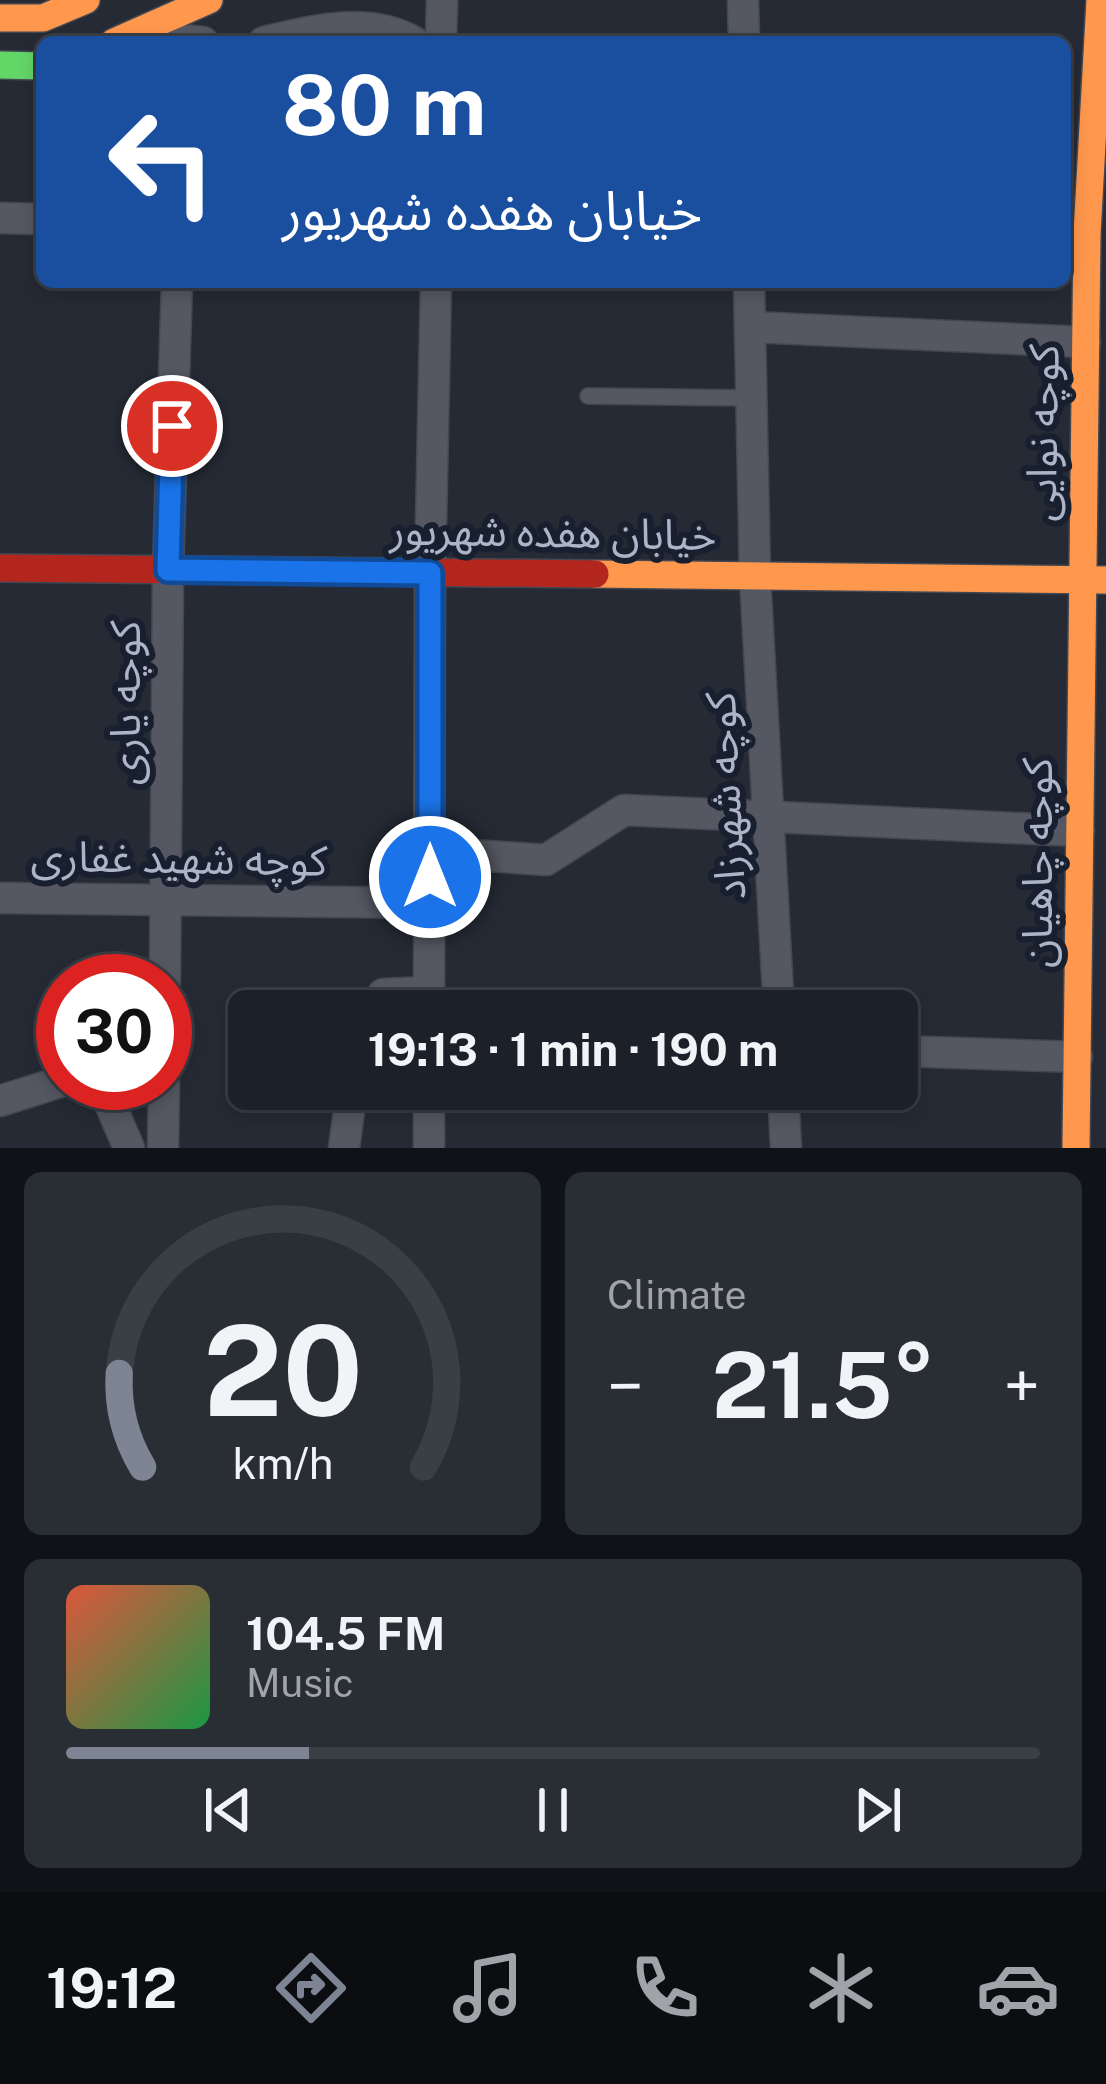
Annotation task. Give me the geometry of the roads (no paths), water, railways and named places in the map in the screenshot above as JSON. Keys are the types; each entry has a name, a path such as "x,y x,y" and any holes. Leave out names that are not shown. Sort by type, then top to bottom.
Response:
{"street":[{"path":"0,18 43,18 86,0"},
{"path":"441,36 442,0"},
{"path":"743,0 744,36"},
{"name":"کوچه نوایی","path":"1094,579 1086,234 1103,31 1100,0"},
{"path":"137,36 191,22"},
{"path":"289,36 327,27 404,36"},
{"path":"0,65 36,66"},
{"path":"0,218 36,218"},
{"name":"کوچه یاری","path":"165,954 168,570 177,288"},
{"path":"429,990 436,288"},
{"name":"کوچه شهرزاد","path":"749,288 755,576 778,990"},
{"path":"750,327 1085,342"},
{"name":"خیابان هفده شهریور","path":"0,568 1094,579"},
{"name":"کوچه چاهیان","path":"1076,1148 1077,1057 1085,1022 1079,831 1094,579"},
{"path":"430,852 546,860 624,810 1079,831"},
{"name":"کوچه شهید غفاری","path":"0,898 430,903"},
{"path":"918,1052 1077,1057"},
{"path":"0,1101 36,1090"},
{"path":"113,1110 129,1148"},
{"path":"164,1110 164,1148"},
{"path":"344,1148 349,1110"},
{"path":"429,1110 429,1148"},
{"path":"784,1110 786,1148"}],"lane":[{"path":"588,396 752,398"}]}
